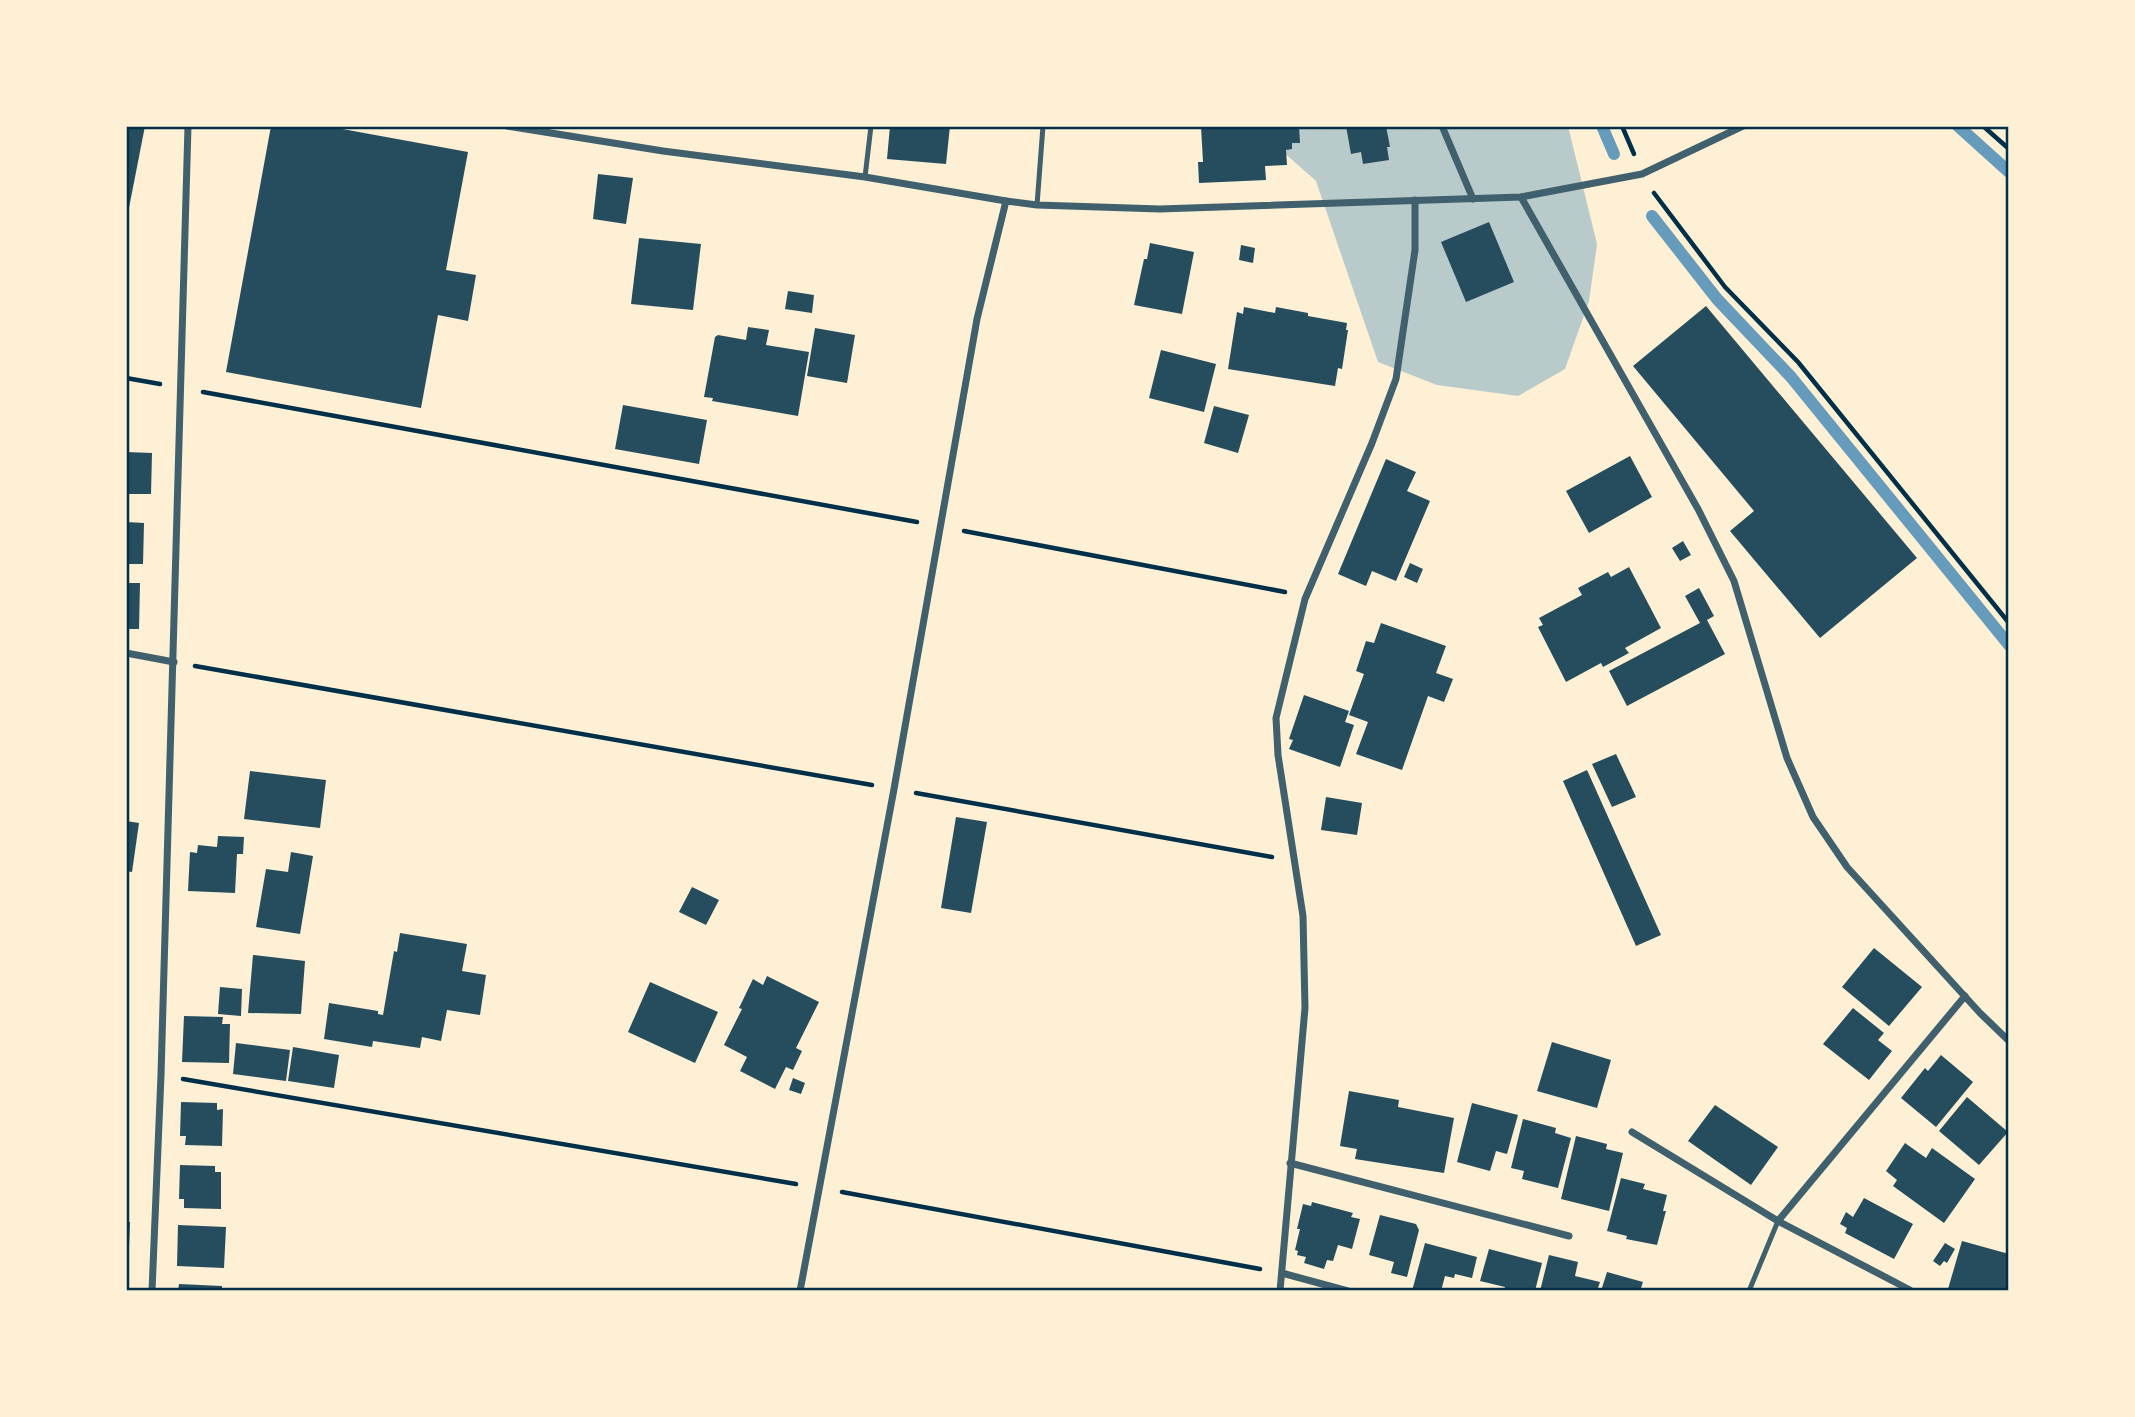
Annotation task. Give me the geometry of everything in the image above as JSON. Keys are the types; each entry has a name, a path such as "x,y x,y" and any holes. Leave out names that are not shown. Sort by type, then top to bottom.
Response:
{"street":[{"path":"152,1291 174,662 188,126"},
{"path":"508,126 663,151 864,177 1037,205 1160,209 1521,197 1642,174 1743,126"},
{"path":"1442,126 1473,199"},
{"path":"1521,197 1698,509 1734,581 1787,758 1813,817 1847,867 2009,1041"},
{"path":"1280,1291 1305,1008 1303,916 1278,755 1276,718 1305,599 1372,443 1396,379 1415,250 1415,200"},
{"path":"800,1291 894,789 977,319 1006,201"},
{"path":"126,653 174,662"},
{"path":"1778,1221 1965,996"},
{"path":"1632,1132 1778,1221 1910,1290"},
{"path":"1290,1163 1569,1236"},
{"path":"1282,1273 1348,1291"}],"lane":[{"path":"864,177 871,126"},
{"path":"1037,205 1043,126"},
{"path":"1749,1291 1778,1221"}],"path":[{"path":"1983,126 2009,149"},
{"path":"1642,174 1662,206 1724,287 1798,362 2009,623"},
{"path":"126,378 1231,580 1305,599"},
{"path":"174,662 1293,861"},
{"path":"161,1075 818,1188 1282,1273"}],"shaded area":[{"path":"1229,126 1568,126 1597,244 1589,301 1565,369 1518,396 1437,385 1378,362 1316,181 1264,135"}],"building":[{"path":"126,126 145,126 127,218 126,218"},
{"path":"271,126 326,126 468,152 446,270 476,275 468,321 438,315 421,408 226,372"},
{"path":"890,126 950,126 946,164 887,159"},
{"path":"1201,126 1299,126 1300,143 1292,143 1292,149 1286,150 1287,165 1265,166 1266,180 1199,183 1198,162 1203,162"},
{"path":"1346,126 1386,126 1390,147 1387,147 1389,160 1363,164 1361,152 1351,154"},
{"path":"598,174 633,178 626,224 593,219"},
{"path":"1489,222 1514,282 1466,302 1441,242"},
{"path":"639,238 701,244 693,310 631,304"},
{"path":"1150,243 1194,252 1182,314 1134,305"},
{"path":"1241,245 1255,248 1253,263 1239,260"},
{"path":"788,291 814,295 812,313 785,309"},
{"path":"1706,306 1917,558 1820,638 1730,531 1754,511 1633,366"},
{"path":"1244,307 1275,313 1276,307 1347,323 1342,369 1338,368 1335,386 1228,369 1237,312 1243,314"},
{"path":"748,327 769,330 766,345 809,352 798,416 712,401 713,398 704,397 715,337 718,335 746,340"},
{"path":"815,328 855,335 847,383 807,376"},
{"path":"1161,350 1216,364 1204,412 1149,398"},
{"path":"623,405 707,420 699,464 615,449"},
{"path":"1214,406 1249,415 1238,453 1204,443"},
{"path":"126,452 152,453 151,494 126,494"},
{"path":"1630,456 1652,497 1589,533 1566,491"},
{"path":"1386,459 1416,472 1407,491 1430,501 1396,581 1372,571 1366,586 1338,574"},
{"path":"126,522 144,523 143,564 126,564"},
{"path":"1683,541 1691,555 1680,561 1672,548"},
{"path":"1410,563 1423,569 1417,583 1404,577"},
{"path":"1629,567 1661,628 1625,648 1629,653 1603,667 1601,663 1566,682 1538,627 1543,625 1539,618 1582,595 1578,588 1608,572 1611,577"},
{"path":"126,583 140,583 139,629 126,629"},
{"path":"1699,588 1714,616 1707,620 1725,654 1627,706 1609,671 1700,623 1685,596"},
{"path":"1381,623 1446,646 1436,673 1453,679 1444,702 1428,696 1402,770 1356,754 1368,722 1349,715 1364,674 1356,671 1366,641 1374,643"},
{"path":"1304,695 1349,711 1345,722 1354,725 1340,767 1289,749 1293,740 1289,739"},
{"path":"1616,754 1636,797 1612,807 1592,764"},
{"path":"1587,770 1661,935 1636,946 1563,781"},
{"path":"250,771 326,780 320,828 244,819"},
{"path":"1326,797 1362,803 1357,835 1321,830"},
{"path":"956,817 987,822 971,913 941,908"},
{"path":"126,821 139,823 132,872 126,871"},
{"path":"218,836 244,837 243,854 237,854 235,893 188,891 190,852 197,853 198,845 217,847"},
{"path":"291,852 313,856 300,934 256,927 266,869 288,872"},
{"path":"692,887 719,900 706,925 679,912"},
{"path":"400,933 467,944 462,971 486,975 480,1015 447,1010 441,1041 422,1037 420,1048 373,1041 372,1047 324,1039 329,1003 378,1011 378,1014 383,1015 394,951 397,952"},
{"path":"1874,948 1922,987 1889,1026 1842,987"},
{"path":"253,955 305,961 301,1014 248,1013"},
{"path":"767,976 819,1002 796,1048 802,1051 793,1070 786,1067 775,1089 740,1071 747,1057 724,1045 753,979 763,985"},
{"path":"650,982 718,1012 695,1063 628,1032"},
{"path":"220,987 242,989 241,1016 218,1014"},
{"path":"1853,1008 1884,1033 1878,1040 1892,1051 1869,1080 1823,1044"},
{"path":"184,1016 223,1017 222,1024 230,1024 229,1063 182,1062"},
{"path":"1552,1042 1611,1060 1597,1108 1537,1091"},
{"path":"236,1043 290,1050 286,1081 233,1074"},
{"path":"293,1047 339,1055 334,1088 288,1081"},
{"path":"1941,1055 1973,1082 1936,1127 1901,1098 1925,1068 1928,1071"},
{"path":"793,1078 805,1083 801,1094 789,1090"},
{"path":"1349,1091 1399,1100 1398,1107 1454,1118 1444,1173 1355,1159 1357,1149 1340,1146"},
{"path":"1967,1097 2008,1132 1979,1165 1939,1131"},
{"path":"181,1102 217,1103 217,1110 223,1109 222,1146 185,1145 186,1136 180,1136"},
{"path":"1472,1103 1518,1115 1507,1154 1496,1151 1490,1171 1457,1162"},
{"path":"1715,1105 1778,1147 1751,1185 1688,1141"},
{"path":"1523,1119 1556,1128 1555,1133 1571,1138 1558,1188 1522,1179 1524,1171 1511,1168"},
{"path":"1576,1136 1607,1144 1606,1149 1623,1153 1609,1211 1561,1199"},
{"path":"1905,1143 1926,1158 1932,1148 1975,1179 1944,1223 1893,1186 1897,1180 1886,1171"},
{"path":"180,1165 215,1166 215,1172 221,1172 221,1209 184,1208 184,1199 179,1199"},
{"path":"1621,1178 1645,1184 1643,1189 1667,1195 1663,1211 1666,1211 1657,1245 1626,1239 1627,1236 1607,1231"},
{"path":"1864,1198 1913,1224 1894,1259 1845,1233 1847,1228 1840,1224 1846,1212 1853,1217"},
{"path":"1312,1202 1353,1213 1351,1217 1360,1219 1352,1249 1338,1245 1333,1261 1327,1260 1324,1269 1304,1263 1306,1257 1297,1255 1298,1251 1295,1250 1303,1204 1311,1206"},
{"path":"1380,1215 1416,1224 1419,1230 1407,1277 1391,1273 1394,1262 1369,1255"},
{"path":"126,1222 130,1222 128,1272 126,1272"},
{"path":"178,1225 226,1227 224,1268 177,1266"},
{"path":"1962,1241 2009,1254 2009,1291 1948,1289"},
{"path":"1425,1243 1477,1257 1472,1278 1455,1274 1454,1278 1445,1276 1441,1291 1412,1291"},
{"path":"1945,1243 1955,1249 1947,1263 1944,1261 1940,1266 1933,1261"},
{"path":"1489,1249 1542,1263 1535,1291 1504,1291 1505,1287 1480,1281"},
{"path":"1549,1255 1578,1262 1575,1276 1600,1282 1597,1291 1540,1291"},
{"path":"1607,1272 1643,1282 1640,1291 1601,1291"},
{"path":"179,1284 222,1286 222,1291 178,1291"}],"waterway":[{"path":"1602,126 1614,154"},
{"path":"1958,126 2009,172"},
{"path":"1652,216 1717,299 1791,377 2009,645"}]}
